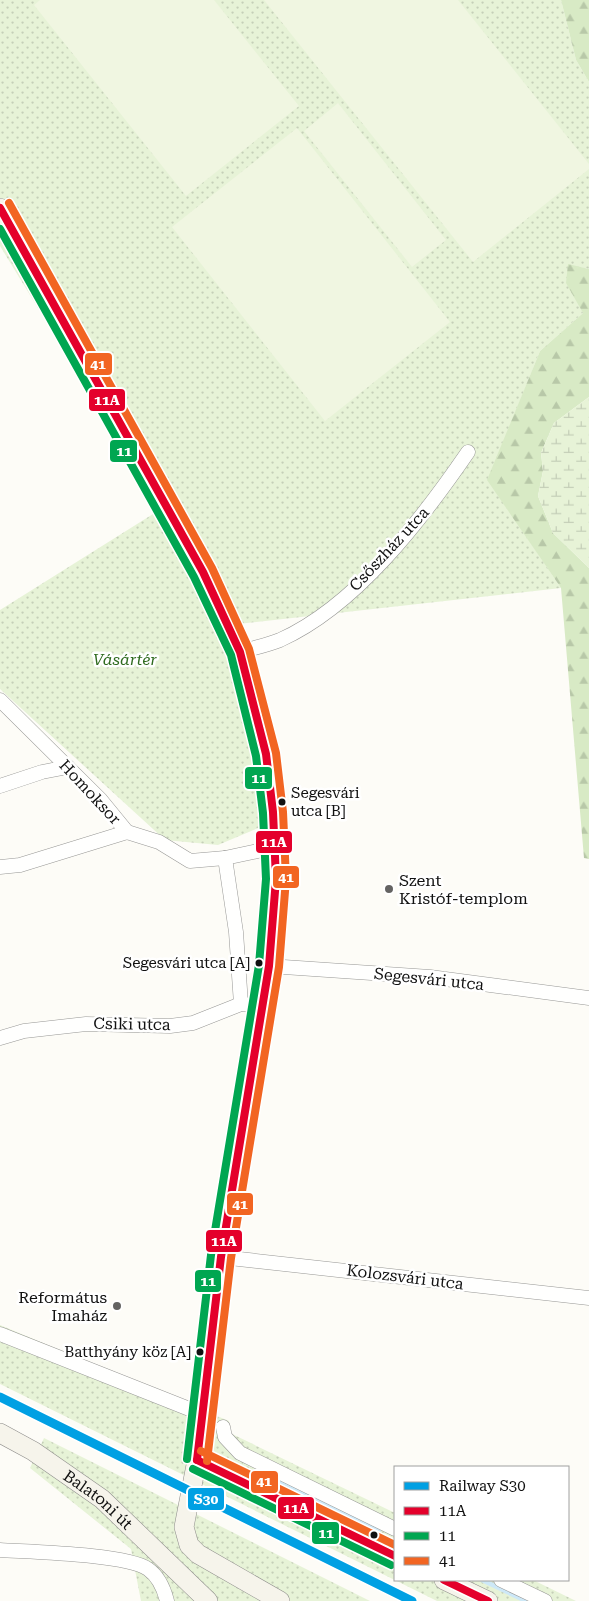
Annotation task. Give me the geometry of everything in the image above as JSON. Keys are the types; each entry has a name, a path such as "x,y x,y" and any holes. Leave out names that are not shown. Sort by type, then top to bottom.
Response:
{"street":[{"path":"0,208 203,572 240,652 266,754 276,847 274,916 269,966 221,1257 197,1460 184,1527 189,1545 198,1554 275,1599"},
{"name":"Csőszház utca","path":"240,652 280,640 310,623 345,597 377,567 414,525 468,452"},
{"name":"Homoksor","path":"0,700 100,799 127,832 160,842 190,861 225,858 276,847"},
{"path":"0,786 42,772 68,767"},
{"path":"0,867 20,865 127,832"},
{"path":"225,858 236,932 241,1004"},
{"name":"Segesvári utca","path":"269,966 430,977 589,998"},
{"name":"Csiki utca","path":"0,1038 24,1031 86,1024 170,1026 193,1023 241,1004 262,1006"},
{"name":"Kolozsvári utca","path":"221,1257 589,1298"},
{"path":"0,1334 202,1414"},
{"path":"222,1428 224,1437 240,1453 394,1529"},
{"name":"Balatoni út","path":"0,1432 33,1451 102,1499 145,1538 208,1601"},
{"path":"197,1460 394,1556"},
{"path":"0,1550 131,1562 154,1574 160,1582 167,1601"},
{"name":"Balatoni út","path":"184,1579 197,1601"},
{"path":"446,1581 488,1601"},
{"path":"503,1581 545,1601"}],"green space":[{"name":"Vásártér","path":"0,0 561,0 576,60 589,82 589,269 568,265 583,313 540,351 488,480 561,588 229,625 277,820 218,845 165,840 0,689 0,610 161,509 0,246"},
{"path":"40,0 214,0 299,106 186,196 34,5"},
{"path":"264,0 458,0 589,164 589,169 473,262"},
{"path":"561,0 589,0 589,82 576,60"},
{"path":"338,103 446,240 412,267 304,131"},
{"path":"297,128 450,322 325,421 172,227"},
{"path":"568,264 589,269 589,397 554,423 541,453 543,471 538,496 553,533 589,568 589,859 584,858 561,588 487,480 540,351 583,313 566,283"},
{"path":"589,397 589,568 553,533 538,496 543,471 541,453 554,423"},
{"path":"0,1325 229,1421 230,1433 394,1513 394,1580 0,1384"},
{"path":"44,1438 370,1601 141,1601 131,1549 30,1468"},
{"path":"397,1581 535,1581 576,1601 437,1601"}],"waterway":[{"path":"266,1475 379,1530"},
{"path":"484,1581 526,1601"}],"rail line":[{"name":"S30","path":"0,1397 412,1601"}],"transit line":[{"name":"41","path":"9,203 212,568 249,649 276,753 283,812 286,879 279,967 231,1258 207,1461"},
{"name":"11A","path":"0,208 203,572 240,652 266,754 273,812 276,879 269,966 221,1257 197,1460"},
{"name":"11","path":"0,229 194,577 231,655 256,756 263,813 266,879 259,965 211,1255 187,1459"},
{"name":"41","path":"201,1451 394,1545"},
{"name":"11A","path":"197,1460 394,1556"},
{"name":"11","path":"193,1469 391,1565"},
{"name":"11A","path":"446,1581 488,1601"}],"place":[{"name":"Segesvári utca [B]","path":"282,802"},
{"name":"Szent Kristóf-templom","path":"389,889"},
{"name":"Segesvári utca [A]","path":"259,963"},
{"name":"Református Imaház","path":"117,1306"},
{"name":"Batthyány köz [A]","path":"200,1352"}]}
